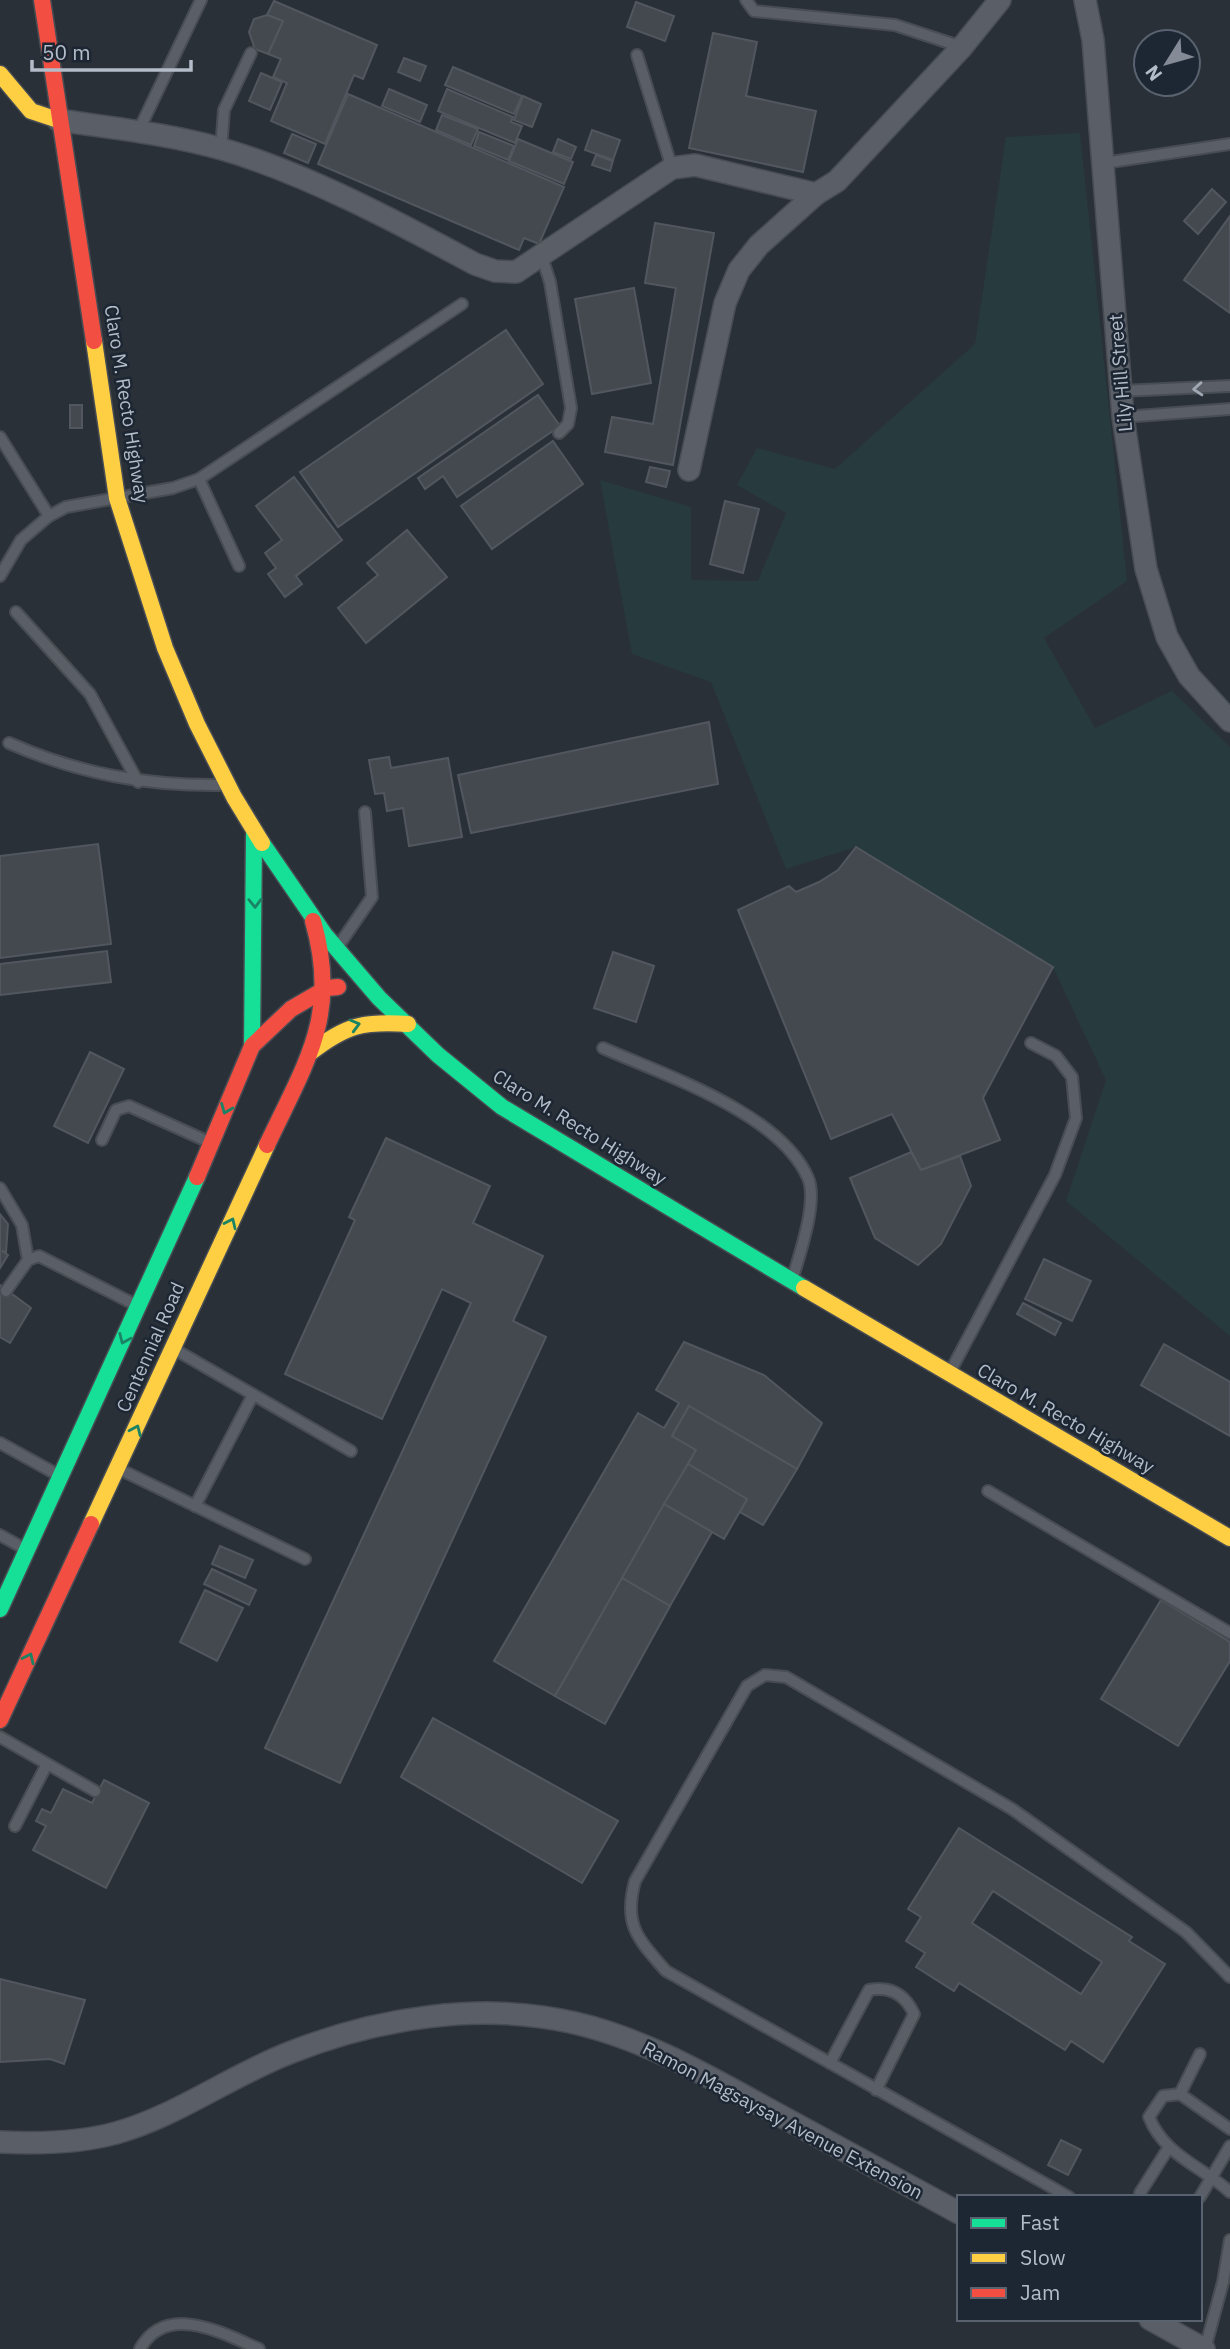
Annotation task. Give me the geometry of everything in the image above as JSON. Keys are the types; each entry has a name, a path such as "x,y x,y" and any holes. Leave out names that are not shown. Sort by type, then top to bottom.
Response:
{"main road":[{"name":"Claro M. Recto Highway","path":"42,0 58,120 71,179 118,499 168,659 226,785 254,835 310,913 369,984 408,1024 477,1088 502,1107 1230,1538"},
{"path":"0,74 27,111 46,119 58,120"},
{"path":"252,1046 255,966 254,835"},
{"name":"Centennial Road","path":"0,1720 119,1469 172,1347 310,1053 327,988 326,962 310,913"},
{"name":"Centennial Road","path":"0,1609 212,1144 252,1046 291,1009 327,988 369,984"},
{"path":"310,1053 338,1031 354,1023 408,1024"}],"street":[{"path":"689,470 724,303 739,270 759,245 816,194 836,181 962,47 1000,0"},
{"name":"Lily Hill Street","path":"1085,0 1093,40 1123,417 1146,569 1167,637 1189,676 1230,721"},
{"path":"58,120 138,132 221,149 330,192 495,271 516,272 672,169 695,165 816,194"},
{"name":"Ramon Magsaysay Avenue Extension","path":"0,2142 42,2144 115,2133 155,2119 266,2062 365,2029 446,2016 530,2016 607,2031 677,2061 957,2212"},
{"path":"1154,2321 1205,2349"}],"lane":[{"path":"138,132 201,0"},
{"path":"746,0 754,11 895,25 962,47"},
{"path":"221,149 224,110 251,53"},
{"path":"637,55 672,169"},
{"path":"1104,163 1230,144"},
{"path":"542,257 550,282 571,408 568,424 559,433"},
{"path":"0,576 21,540 49,516 66,507 173,488 199,479 462,304"},
{"path":"1121,391 1230,386"},
{"path":"1123,417 1230,409"},
{"path":"0,437 49,516"},
{"path":"199,479 239,566"},
{"path":"16,612 90,694 138,782"},
{"path":"9,743 43,758 138,782 170,786 226,785"},
{"path":"338,947 372,897 365,812"},
{"path":"949,1374 1055,1175 1076,1118 1072,1077 1056,1056 1031,1043"},
{"path":"603,1048 729,1102 786,1145 809,1179 809,1226 792,1280"},
{"path":"102,1140 116,1110 129,1106 212,1144"},
{"path":"0,1188 22,1225 28,1259"},
{"path":"6,1291 28,1259 39,1256 138,1306"},
{"path":"172,1347 351,1451"},
{"path":"195,1506 254,1395"},
{"path":"0,1443 62,1477"},
{"path":"119,1469 305,1559"},
{"path":"988,1491 1230,1633"},
{"path":"0,1535 28,1550"},
{"path":"1065,2195 666,1971 630,1923 629,1902 635,1881 747,1686 765,1675 786,1677 1012,1809 1186,1932 1230,1977"},
{"path":"0,1737 95,1791"},
{"path":"15,1826 47,1765"},
{"path":"830,2063 869,1990 881,1988 897,1992 909,2003 914,2014 876,2090"},
{"path":"1180,2094 1200,2054"},
{"path":"1230,2129 1180,2094 1163,2096 1149,2117 1157,2136 1168,2147 1213,2177 1230,2192"},
{"path":"1201,2195 1230,2146"},
{"path":"1140,2193 1168,2147"},
{"path":"1205,2349 1223,2283 1230,2240"},
{"path":"140,2349 164,2326 196,2324 259,2349"}],"green space":[{"path":"1080,133 1127,581 1044,638 1095,728 1172,691 1230,747 1230,1336 1066,1201 1106,1080 1053,967 856,847 786,869 711,682 632,654 600,480 691,507 691,580 758,581 786,513 737,485 757,448 835,469 975,344 1006,137"}],"building":[{"path":"274,1 377,45 363,79 354,75 325,144 271,121 287,83 273,77 281,59 268,54 283,21 267,15"},
{"path":"636,2 674,16 665,41 627,27"},
{"path":"267,15 283,21 268,54 255,49 249,32 254,19"},
{"path":"713,33 757,42 746,96 816,111 803,172 689,148"},
{"path":"404,58 426,66 420,81 398,72"},
{"path":"453,67 522,96 514,114 445,85"},
{"path":"261,73 282,82 270,110 249,101"},
{"path":"389,89 427,105 420,122 382,106"},
{"path":"447,89 513,117 511,122 522,126 515,143 438,111"},
{"path":"348,94 564,187 539,244 524,238 519,250 318,164"},
{"path":"523,96 541,104 532,127 514,120"},
{"path":"442,115 478,129 471,145 436,130"},
{"path":"592,130 620,140 613,160 585,150"},
{"path":"479,132 514,146 508,160 474,146"},
{"path":"292,134 316,144 308,163 284,153"},
{"path":"518,139 573,162 564,184 509,161"},
{"path":"558,139 576,147 571,159 553,152"},
{"path":"596,155 613,161 610,171 592,165"},
{"path":"1212,189 1226,202 1198,234 1184,221"},
{"path":"1230,216 1230,313 1184,280"},
{"path":"655,223 714,233 673,465 605,452 612,417 653,424 676,288 645,283"},
{"path":"634,288 651,383 592,394 575,299"},
{"path":"506,330 543,384 338,527 300,472"},
{"path":"538,395 560,426 457,497 443,476 425,489 418,478"},
{"path":"70,405 82,405 82,428 70,428"},
{"path":"553,441 583,484 492,549 461,506"},
{"path":"650,467 670,471 666,487 646,482"},
{"path":"294,477 342,540 296,576 302,584 285,597 268,574 276,568 265,553 282,540 256,506"},
{"path":"725,501 759,509 743,573 710,564"},
{"path":"407,530 447,577 366,643 338,608 378,575 367,563"},
{"path":"709,722 718,784 471,833 458,775"},
{"path":"389,757 391,768 448,758 462,837 409,846 403,808 387,811 384,793 375,794 369,760"},
{"path":"98,844 111,944 0,958 0,856"},
{"path":"856,847 1053,967 983,1098 1000,1140 921,1170 892,1114 831,1139 738,910 789,886 796,892 819,882 838,870"},
{"path":"107,951 111,982 0,995 0,964"},
{"path":"613,952 654,966 636,1022 594,1008"},
{"path":"90,1052 124,1069 88,1143 54,1126"},
{"path":"386,1138 490,1186 473,1223 543,1256 513,1321 546,1337 340,1783 265,1748 471,1303 442,1289 382,1419 285,1374 355,1220 349,1217"},
{"path":"911,1152 921,1170 960,1156 971,1186 941,1244 918,1265 875,1238 850,1178"},
{"path":"0,1214 8,1224 6,1252 2,1251 8,1255 0,1268"},
{"path":"1044,1259 1091,1281 1072,1321 1025,1299"},
{"path":"0,1285 31,1308 10,1343 0,1337"},
{"path":"1023,1303 1061,1323 1055,1335 1017,1314"},
{"path":"684,1342 764,1375 822,1423 797,1469 689,1406 672,1436 696,1450 555,1696 494,1661 638,1413 664,1428 679,1403 656,1390"},
{"path":"1164,1344 1230,1382 1230,1436 1141,1385"},
{"path":"689,1406 797,1469 763,1525 740,1512 747,1499 688,1464 696,1450 672,1436"},
{"path":"688,1464 747,1499 724,1539 664,1504"},
{"path":"664,1504 712,1532 670,1606 622,1578"},
{"path":"220,1546 253,1560 245,1578 212,1564"},
{"path":"212,1569 256,1590 249,1605 204,1584"},
{"path":"622,1578 670,1606 605,1724 555,1696"},
{"path":"205,1590 243,1608 217,1661 180,1642"},
{"path":"1161,1600 1230,1642 1230,1661 1178,1746 1101,1699"},
{"path":"433,1718 618,1821 582,1883 401,1777"},
{"path":"104,1780 149,1803 106,1888 33,1850 46,1826 36,1821 42,1809 51,1813 63,1789 92,1803"},
{"path":"959,1828 1132,1937 1129,1941 1165,1964 1103,2062 1071,2041 1065,2050 959,1983 954,1991 916,1967 925,1953 906,1941 921,1917 908,1909","holes":["993,1891 1102,1962 1081,1994 972,1923"]},
{"path":"0,1979 85,2000 64,2064 50,2059 0,2062"},
{"path":"1061,2140 1081,2150 1068,2175 1048,2165"}],"traffic: fast":[{"path":"252,1046 254,835"},
{"path":"262,843 325,935 379,998 438,1055 502,1107 804,1288"},
{"path":"0,1609 197,1177"}],"traffic: slow":[{"path":"0,74 31,111 58,120"},
{"path":"94,341 117,498 165,648 197,724 234,797 262,843"},
{"path":"310,1053 334,1036 356,1027 379,1023 408,1024"},
{"path":"91,1524 267,1145"},
{"path":"804,1288 1230,1538"}],"traffic: jam":[{"path":"42,0 94,341"},
{"path":"267,1145 306,1062 321,1011 323,984 313,921"},
{"path":"197,1177 252,1046 291,1009 327,988 338,987"},
{"path":"0,1720 91,1524"}]}
